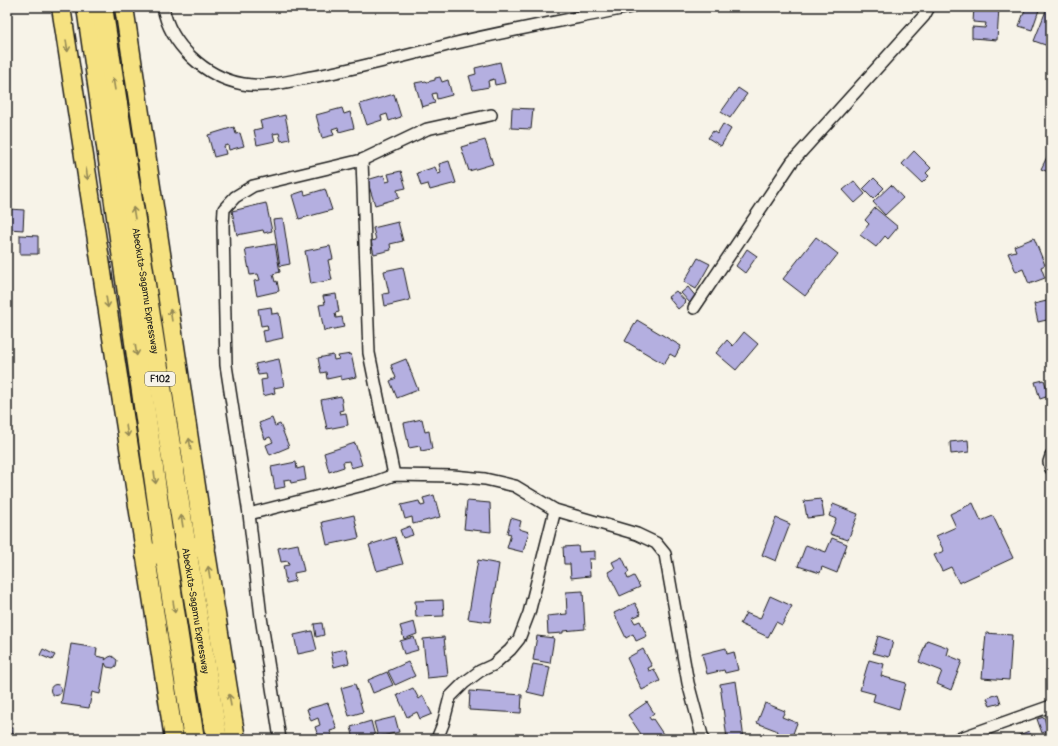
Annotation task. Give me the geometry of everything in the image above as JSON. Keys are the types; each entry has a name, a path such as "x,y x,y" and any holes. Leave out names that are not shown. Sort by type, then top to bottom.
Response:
{"highway":[{"name":"Abeokuta-Sagamu Expressway","path":"96,13 156,553 194,739"},
{"name":"Abeokuta-Sagamu Expressway","path":"96,13 196,547 218,739"}],"main road":[{"path":"61,7 156,553 174,739"},
{"path":"124,7 196,547 236,739"}],"street":[{"path":"163,7 165,18 181,48 200,66 222,77 244,84 276,84 339,72 490,35 630,7"},
{"path":"694,308 792,162 919,21 929,7"},
{"path":"280,739 261,617 249,514 226,365 223,226 224,209 235,197 253,186 362,160 427,129 491,115"},
{"path":"362,160 369,353 394,474"},
{"path":"1051,456 1049,462 1051,469"},
{"path":"249,514 375,482 394,474 453,476 485,479 515,486 555,510 637,534 656,543 664,554 688,683 702,739"},
{"path":"437,739 443,724 450,697 464,683 480,671 493,665 510,650 519,639 529,613 555,510"},
{"path":"958,739 982,735 1051,706"}],"building":[{"path":"974,7 999,7 997,40 972,38 972,27 985,28 986,23 973,22"},
{"path":"1026,7 1040,7 1032,30 1019,26"},
{"path":"1047,8 1051,9 1051,47 1034,41"},
{"path":"500,62 505,83 495,85 494,79 488,81 489,87 473,90 469,76 476,74 475,68"},
{"path":"440,77 442,82 448,80 452,95 437,99 436,93 432,94 435,103 422,107 415,83 427,82"},
{"path":"738,88 747,94 730,118 721,112"},
{"path":"394,94 401,117 389,121 387,114 381,116 382,120 367,125 360,104"},
{"path":"342,108 344,114 350,112 354,128 339,132 338,127 332,129 334,135 322,138 316,115"},
{"path":"512,108 533,109 531,129 511,128"},
{"path":"285,115 290,139 281,141 279,133 273,134 275,141 257,145 254,130 262,128 260,121"},
{"path":"723,124 731,129 721,146 708,138 713,131 717,134"},
{"path":"234,127 236,134 240,133 244,146 229,150 228,145 224,146 226,154 214,157 208,135"},
{"path":"485,140 493,164 469,171 461,147"},
{"path":"1051,149 1051,173 1041,169"},
{"path":"914,151 931,168 926,173 929,176 922,183 902,164"},
{"path":"449,161 456,183 430,190 428,184 421,186 417,173 435,167 438,174 441,173 439,164"},
{"path":"401,171 406,188 397,190 399,198 375,205 367,180 384,175 386,182 390,181 388,174"},
{"path":"874,178 884,188 873,199 863,189"},
{"path":"854,181 865,194 855,203 843,190"},
{"path":"891,185 903,198 885,215 873,202"},
{"path":"325,189 332,210 299,219 292,195 304,191 305,195"},
{"path":"266,203 272,231 264,233 263,230 237,235 232,211"},
{"path":"875,208 898,227 888,239 885,236 876,247 860,235 869,224 865,220"},
{"path":"10,209 24,210 23,230 9,229"},
{"path":"283,219 290,264 280,266 273,220"},
{"path":"398,222 403,241 390,244 391,250 374,254 371,241 376,240 373,228"},
{"path":"20,235 38,236 38,254 20,254"},
{"path":"816,237 838,254 805,296 783,279"},
{"path":"1034,238 1045,265 1041,267 1045,278 1029,284 1023,269 1016,272 1008,253 1016,251 1014,246"},
{"path":"275,244 280,272 273,274 275,282 277,281 279,291 257,296 254,281 260,280 258,274 250,275 245,249"},
{"path":"330,246 333,259 328,260 332,280 311,284 305,251"},
{"path":"747,249 757,256 745,273 736,266"},
{"path":"698,258 710,264 696,289 684,282"},
{"path":"403,267 410,300 385,306 383,294 389,293 384,271"},
{"path":"688,287 697,298 690,303 681,293"},
{"path":"676,291 686,302 678,309 668,297"},
{"path":"336,294 339,312 335,313 336,318 342,317 344,327 324,331 319,305 325,304 323,296"},
{"path":"1051,300 1051,319 1038,322 1034,304"},
{"path":"271,307 272,314 279,313 283,338 265,342 263,331 268,330 267,325 261,326 258,309"},
{"path":"637,320 681,346 675,357 670,354 664,364 625,341"},
{"path":"744,332 758,344 736,370 716,353 727,340 733,346"},
{"path":"351,354 356,377 341,380 341,376 327,379 326,372 321,373 318,358 333,355 334,360 339,359 338,356"},
{"path":"279,359 284,386 274,388 275,393 263,396 261,380 267,379 266,374 258,375 255,364"},
{"path":"406,359 418,390 397,398 390,381 396,378 391,365"},
{"path":"1044,380 1049,396 1040,399 1035,382"},
{"path":"341,396 343,410 339,411 340,414 346,413 348,425 327,429 321,400"},
{"path":"272,418 275,426 280,424 289,447 270,455 266,445 273,442 270,437 265,439 259,423"},
{"path":"422,419 425,432 429,431 432,449 421,451 420,446 409,448 404,423"},
{"path":"968,440 969,452 951,454 950,442"},
{"path":"355,443 362,465 351,468 349,461 343,462 344,467 329,472 324,453"},
{"path":"296,462 297,469 304,467 306,480 291,483 290,479 284,480 285,487 275,489 271,467"},
{"path":"434,495 440,517 413,524 412,517 405,519 401,505 419,501 421,506 425,505 423,498"},
{"path":"821,499 824,516 807,518 804,501"},
{"path":"467,501 490,503 491,532 464,529"},
{"path":"973,503 981,521 993,516 1013,558 959,583 951,567 942,571 934,555 944,551 936,536 956,527 950,514"},
{"path":"833,504 858,514 848,540 830,534 836,519 829,516"},
{"path":"354,515 359,538 327,545 322,522"},
{"path":"511,518 521,521 519,529 529,532 523,552 507,548 511,534 507,533"},
{"path":"776,518 790,524 776,561 762,555"},
{"path":"410,526 413,535 403,538 400,530"},
{"path":"395,537 403,564 377,571 369,545"},
{"path":"832,538 847,544 837,573 822,567 820,573 798,566 806,545 826,552"},
{"path":"298,544 304,571 294,573 295,581 286,583 283,566 289,565 288,561 281,562 278,548"},
{"path":"578,546 579,552 595,551 595,559 589,559 590,576 571,578 570,564 564,564 563,547"},
{"path":"622,557 629,572 626,574 628,579 634,576 640,587 620,596 608,572 615,568 612,562"},
{"path":"478,560 499,564 490,622 468,619"},
{"path":"583,591 585,629 548,634 547,616 567,614 566,592"},
{"path":"770,596 792,606 782,625 776,622 768,637 740,624 746,613 760,619"},
{"path":"443,600 444,616 416,617 415,601"},
{"path":"635,603 641,614 632,618 635,623 640,621 647,636 636,641 633,634 626,638 614,613"},
{"path":"414,622 417,634 404,639 400,626"},
{"path":"322,623 324,635 316,637 314,624"},
{"path":"312,631 317,650 298,654 294,635"},
{"path":"986,633 1012,635 1009,680 982,678"},
{"path":"537,636 554,638 550,663 533,660"},
{"path":"878,636 893,641 889,657 873,653"},
{"path":"414,637 418,650 404,654 400,641"},
{"path":"444,637 448,676 427,678 423,639"},
{"path":"927,640 949,648 947,655 962,661 951,690 937,684 942,671 919,662"},
{"path":"71,644 97,648 96,656 106,658 105,660 112,656 117,660 116,666 113,668 107,667 105,663 100,694 92,692 89,708 61,704"},
{"path":"726,648 727,654 734,652 738,670 725,673 724,670 707,674 702,654"},
{"path":"43,649 55,655 52,660 40,655"},
{"path":"346,649 349,663 334,667 331,652"},
{"path":"643,649 652,666 648,668 649,671 654,669 660,681 642,690 627,658"},
{"path":"869,660 884,664 881,676 906,683 899,709 873,701 875,694 860,690"},
{"path":"408,662 415,676 395,685 388,671"},
{"path":"533,664 550,667 544,696 527,692"},
{"path":"387,672 393,685 373,693 368,680"},
{"path":"736,681 744,739 727,739 720,684"},
{"path":"56,684 60,686 62,690 60,694 56,696 52,694 50,690 52,686"},
{"path":"355,684 363,712 349,716 341,688"},
{"path":"413,688 419,699 423,696 432,714 420,719 417,712 407,717 397,695"},
{"path":"470,691 522,695 521,713 469,710"},
{"path":"998,694 1001,703 990,706 987,698"},
{"path":"647,702 654,713 649,717 651,720 653,719 663,734 656,739 650,739 647,735 643,737 628,715"},
{"path":"328,703 337,729 330,731 332,737 319,739 315,727 320,725 318,718 311,721 307,709"},
{"path":"765,703 785,711 782,717 797,723 791,739 775,739 778,731 757,723"},
{"path":"395,717 399,732 378,737 374,722"},
{"path":"1044,717 1048,731 1042,733 1037,719"},
{"path":"371,721 375,736 365,739 354,739 351,727"},
{"path":"7,728 13,728 13,739 7,739"},
{"path":"1029,731 1032,739 1009,739"},
{"path":"1050,733 1051,739 1042,739 1041,736"}]}
